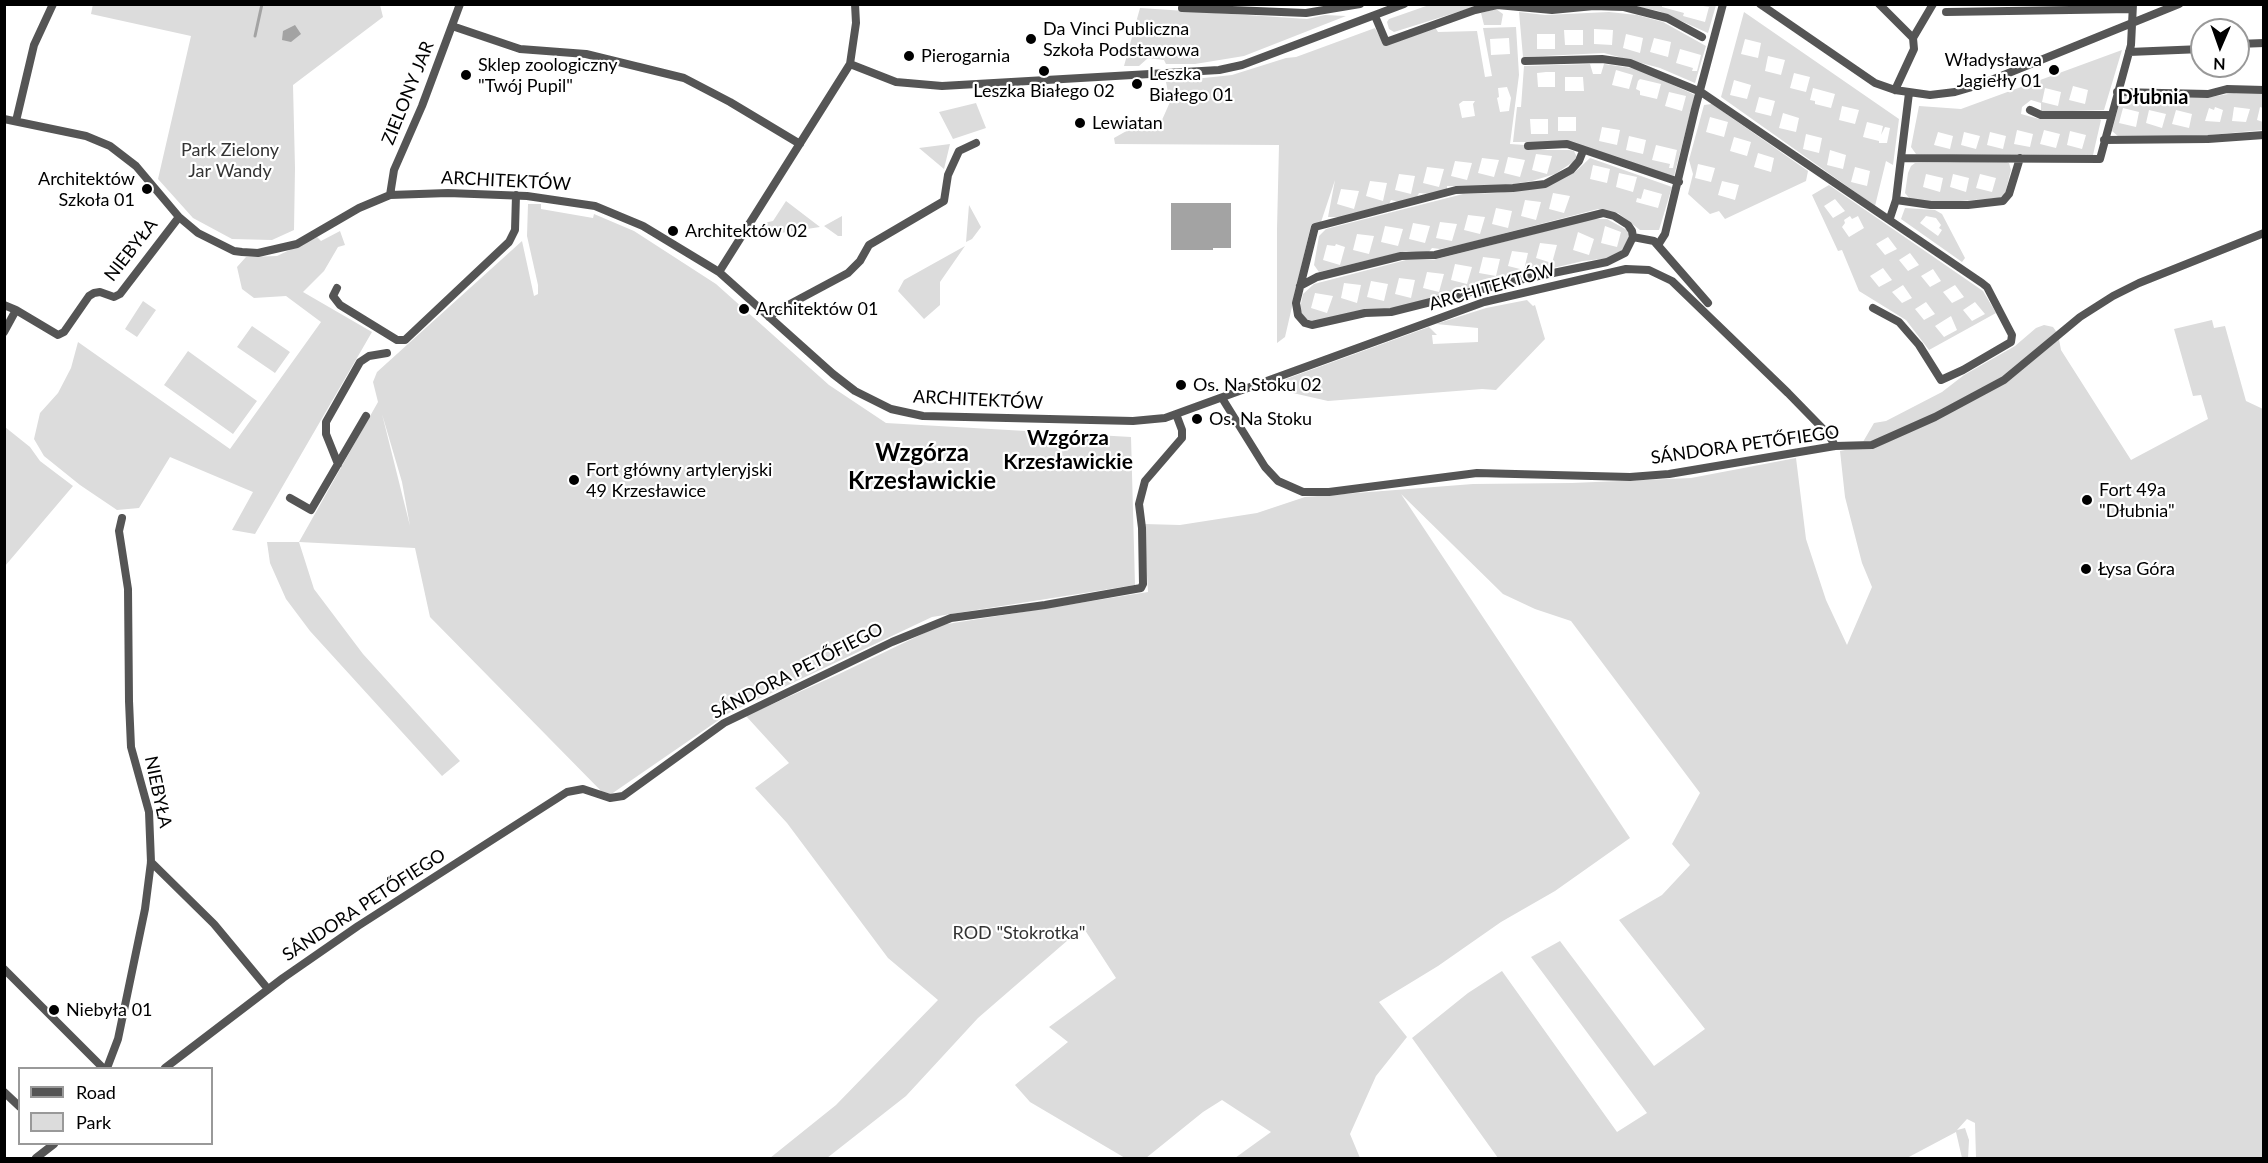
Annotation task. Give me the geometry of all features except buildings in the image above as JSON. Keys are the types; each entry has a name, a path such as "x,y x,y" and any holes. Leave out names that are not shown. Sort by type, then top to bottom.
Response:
{"street":[{"path":"16,121 34,45 52,4"},
{"name":"ZIELONY JAR","path":"390,195 394,170 460,4"},
{"path":"719,272 850,64 856,23 855,4"},
{"path":"1182,8 1290,13 1326,11 1360,4"},
{"path":"850,64 896,82 942,86 1219,70 1242,65 1404,4"},
{"path":"1658,245 1665,234 1695,109 1724,4"},
{"path":"1760,4 1864,76 1894,90 1942,94 1966,89 2179,4"},
{"path":"1879,4 1913,38"},
{"path":"1894,90 1914,49 1913,38 1933,4"},
{"path":"1375,15 1386,42 1475,10 1497,5 1552,10 1594,6 1624,7 1667,18 1702,37"},
{"path":"1901,158 2100,159 2129,52 2132,7 1946,12"},
{"path":"452,26 520,49 586,54 684,78 730,102 800,144"},
{"path":"2129,52 2190,49"},
{"path":"1525,61 1602,58 1630,63 1701,92 1879,214 1890,218 1987,287 2012,335 2011,342 1964,370 1941,380 1919,345 1899,322 1873,308"},
{"path":"2117,92 2208,94 2227,89 2264,90"},
{"path":"1890,218 1896,200 1909,93"},
{"path":"2030,110 2041,115 2111,115"},
{"name":"ARCHITEKTÓW","path":"4,119 86,136 116,150 136,166 179,217 198,233 234,251 258,254 297,244 359,208 390,195 448,193 516,195 577,202 613,212 651,230 719,272 845,384 873,401 902,412 941,417 1154,420 1222,398 1242,388 1484,302 1626,269 1639,269 1657,273 1672,281 1788,393 1829,435 1835,446"},
{"path":"2104,140 2208,139 2264,135"},
{"path":"769,318 777,311 848,273 861,261 869,245 944,201 945,182 959,151 976,143"},
{"path":"1528,146 1567,144 1679,182"},
{"path":"1300,286 1317,277 1401,255 1435,255 1603,213 1614,216 1628,225 1633,237 1625,253 1607,262 1514,281 1391,312 1365,312 1317,325 1305,323 1296,311 1296,303 1305,263 1315,227 1456,190 1513,188 1545,184 1571,171 1583,151"},
{"path":"1896,200 1931,205 1968,205 2003,201 2008,194 2020,158"},
{"path":"337,288 333,296 340,305 397,340 405,339 509,242 515,230 516,195"},
{"name":"NIEBYŁA","path":"16,310 58,335 64,332 94,293 100,292 114,297 120,294 179,217"},
{"name":"SÁNDORA PETŐFIEGO","path":"1222,398 1271,475 1278,481 1303,492 1329,492 1476,473 1630,477 1669,474 1835,446 1872,445 1935,417 2004,380 2092,308 2139,283 2264,233"},
{"path":"1633,237 1647,238 1658,245 1672,264 1708,303"},
{"path":"1305,263 1317,277"},
{"path":"4,305 16,310 4,332"},
{"path":"338,464 326,434 326,422 360,362 369,356 387,353"},
{"name":"SÁNDORA PETŐFIEGO","path":"166,1067 268,989 358,926 560,796 583,789 610,798 624,796 724,723 902,638 951,618 1045,605 1141,588 1143,584 1142,528 1139,504 1145,481 1182,438 1182,430 1176,414"},
{"path":"290,498 311,510 366,416"},
{"name":"NIEBYŁA","path":"105,1067 118,1039 145,909 151,862 149,812 131,747 128,589 119,531 122,518"},
{"path":"151,862 214,924 268,989"},
{"path":"4,969 104,1067"},
{"path":"4,1092 18,1105"},
{"path":"36,1158 52,1145"}],"green space":[{"name":"Park Zielony Jar Wandy","path":"93,4 380,5 383,17 293,85 294,230 272,240 232,239 193,218 158,179 191,36 91,14"},
{"path":"1429,5 1480,5 1394,32 1389,29 1387,22 1389,19"},
{"path":"1627,5 1662,5 1662,7 1684,13 1683,16 1705,22 1709,7 1697,5 1716,5 1708,33 1659,11"},
{"path":"1140,8 1307,19 1325,15 1346,16 1244,56 1195,64 1166,64 1164,60 1148,58 1139,66 1124,66"},
{"path":"1496,9 1503,14 1501,25 1484,25 1481,13"},
{"path":"1519,12 1545,15 1609,12 1637,15 1663,22 1706,46 1695,83 1660,68 1604,53 1523,57","holes":["1594,29 1613,30 1612,45 1594,44","1564,30 1583,30 1583,45 1565,45","1537,34 1555,34 1555,49 1537,49","1626,34 1643,38 1640,53 1623,48","1654,38 1671,42 1668,57 1650,52","1680,49 1701,55 1697,71 1692,71 1693,68 1676,63"]},
{"path":"1744,12 1899,119 1893,165 1886,161 1875,206 1721,97","holes":["1745,39 1761,43 1758,58 1741,54","1768,56 1785,60 1781,75 1765,71","1794,73 1810,77 1806,92 1790,88","1734,80 1751,85 1747,99 1730,95","1813,88 1835,94 1831,108 1815,104 1815,101 1810,100","1759,97 1775,101 1771,116 1755,112","1842,106 1859,110 1855,124 1839,120","1783,113 1799,118 1796,132 1779,128","1867,122 1883,126 1881,135 1885,127 1890,128 1887,143 1879,143 1879,141 1863,137","1806,134 1822,138 1819,153 1803,149","1830,150 1846,155 1843,169 1827,165","1855,167 1870,171 1867,186 1851,182"]},
{"path":"1435,27 1438,32 1477,31 1485,77 1492,76 1483,28 1516,27 1519,75 1510,144 1525,145 1526,150 1569,150 1574,151 1577,157 1555,174 1532,181 1498,186 1447,186 1447,189 1430,194 1419,193 1417,197 1399,202 1391,200 1389,204 1341,217 1328,217 1335,180 1321,222 1311,225 1285,337 1277,343 1279,145 1115,144 1114,138 1130,129 1146,128 1162,120 1170,102 1166,82 1232,75 1296,57 1375,28 1384,45","holes":["1509,38 1510,54 1491,55 1490,39","1507,87 1511,98 1509,111 1500,112 1497,98 1499,97 1498,88","1463,101 1475,101 1473,104 1475,116 1462,118 1459,104","1536,154 1552,156 1547,174 1532,170","1508,157 1525,160 1520,177 1504,173","1482,158 1499,160 1494,177 1478,173","1455,161 1472,163 1467,180 1451,176","1427,167 1444,169 1439,187 1423,183","1399,174 1415,176 1411,194 1395,190","1370,181 1387,183 1383,201 1366,196","1341,189 1359,191 1354,209 1337,204"]},
{"path":"2122,50 2104,110 2041,112 2041,103 2031,100 2022,107 2021,114 2039,119 2098,118 2101,120 2093,155 1916,154 1911,147 1919,106 1961,109","holes":["2073,86 2088,90 2085,104 2069,100","2045,88 2061,92 2058,106 2042,102","2017,130 2033,134 2030,147 2014,144","2044,130 2060,134 2056,148 2040,144","2070,131 2086,135 2082,149 2067,145","1938,132 1953,136 1950,149 1934,145","1964,132 1980,136 1976,149 1961,145","1990,132 2006,136 2003,149 1987,145"]},
{"path":"1590,64 1593,74 1601,74 1604,64 1638,69 1695,95 1674,176 1669,177 1569,142 1513,142 1517,107 1521,107 1524,66","holes":["1616,70 1633,75 1629,89 1612,85","1555,72 1555,87 1538,87 1537,73","1565,77 1583,77 1584,91 1565,91","1640,79 1661,84 1657,99 1640,95 1640,91 1636,89","1669,92 1686,96 1682,111 1665,106","1558,117 1576,117 1576,131 1558,131","1530,119 1548,119 1548,134 1531,134","1602,127 1620,130 1617,145 1599,141","1629,136 1646,140 1643,154 1626,150","1656,145 1677,150 1673,168 1669,168 1670,164 1652,160"]},
{"path":"2234,93 2263,93 2263,108 2260,107 2257,120 2263,122 2263,130 2210,135 2119,137 2112,131 2121,97 2205,98","holes":["2215,107 2223,110 2220,122 2205,121 2209,108 2214,110","2234,107 2250,109 2246,122 2232,121","2123,108 2139,112 2136,127 2119,123","2149,110 2166,114 2162,128 2146,123","2176,110 2192,114 2189,128 2172,124"]},
{"path":"976,103 986,128 953,139 939,112"},
{"path":"1712,104 1808,171 1806,181 1725,219 1719,211 1710,214 1688,194 1693,174 1689,160 1704,105","holes":["1710,117 1728,122 1724,137 1706,132","1734,137 1751,142 1747,156 1730,151","1758,153 1774,158 1771,172 1754,167","1698,164 1715,168 1711,182 1695,178","1722,181 1739,185 1735,200 1718,195"]},
{"path":"950,144 944,169 919,148"},
{"path":"1590,158 1672,187 1659,230 1640,230 1618,213 1598,209 1467,243 1440,249 1432,248 1428,253 1406,251 1319,272 1314,265 1319,236 1326,229 1463,194 1497,193 1548,186 1575,172","holes":["1593,165 1610,169 1607,183 1590,179","1619,173 1637,177 1633,192 1616,187","1644,189 1662,194 1658,208 1636,202 1637,198 1641,199","1553,193 1570,196 1564,213 1549,209","1525,200 1541,202 1536,220 1521,216","1496,208 1512,211 1508,228 1492,224","1468,215 1485,217 1480,234 1464,230","1440,222 1457,224 1452,241 1436,238","1413,223 1430,226 1425,243 1409,239","1385,226 1403,229 1398,246 1381,242","1357,234 1374,236 1369,254 1353,250","1336,244 1345,247 1340,265 1323,260 1327,245 1335,246"]},
{"path":"2004,161 2009,163 2011,170 2005,194 1999,198 1947,202 1918,201 1910,199 1905,193 1908,173 1915,163","holes":["1926,174 1943,178 1940,192 1923,187","1953,174 1969,178 1966,192 1950,187","1980,174 1996,178 1992,192 1976,188"]},
{"path":"1829,185 1983,291 1996,313 1929,350 1906,320 1859,291 1842,250 1838,251 1812,195","holes":["1835,199 1845,211 1833,218 1824,206","1850,216 1852,219 1858,216 1864,228 1849,237 1842,227 1844,220","1888,237 1897,249 1885,255 1876,244","1910,253 1919,265 1908,271 1899,260","1883,268 1892,280 1879,287 1870,276","1933,269 1941,281 1930,287 1921,276","1903,285 1912,298 1902,303 1892,292","1955,285 1964,297 1952,303 1943,292","1926,302 1935,314 1924,320 1915,309","1975,302 1985,314 1972,321 1963,310","1951,316 1957,330 1944,337 1935,326"]},
{"path":"786,201 820,227 767,235 760,230 764,223 773,221"},
{"path":"528,204 541,204 541,209 593,218 594,214 634,231 716,284 829,385 886,423 1131,437 1135,585 932,617 729,713 607,797 430,617 415,548 299,542 378,402 373,382 377,372 522,241 534,296 538,294 527,236","holes":["382,414 402,482 410,526"]},
{"path":"969,205 981,227 972,239 966,242"},
{"path":"1905,208 1935,210 1942,214 1965,258 1962,262 1901,219","holes":["1926,216 1936,218 1942,230 1938,236 1920,223"]},
{"path":"842,216 842,236 838,236 824,226"},
{"path":"1593,219 1607,219 1627,230 1630,236 1620,253 1610,258 1583,261 1536,272 1389,310 1363,310 1317,322 1306,319 1302,314 1300,308 1303,294 1314,284 1406,260 1433,260","holes":["1605,226 1621,232 1617,247 1601,243","1578,232 1594,239 1589,255 1573,250","1540,243 1557,245 1552,263 1536,258","1512,251 1528,253 1524,270 1508,266","1483,257 1500,259 1496,276 1479,273","1455,264 1472,267 1467,284 1451,280","1427,272 1444,274 1439,292 1423,288","1399,278 1415,280 1411,298 1395,294","1371,281 1388,284 1384,301 1367,297","1344,283 1361,285 1357,303 1341,298","1315,293 1333,296 1327,313 1311,308"]},
{"path":"340,231 345,245 338,247 324,271 303,292 372,332 255,534 232,530 253,492 170,457 139,508 117,510 80,485 44,456 34,439 40,413 58,393 71,368 78,342 230,449 321,322 286,296 254,298 242,289 237,267 246,257 277,256 317,237 321,241"},
{"path":"965,246 940,282 940,305 924,319 898,291 904,280"},
{"path":"1527,300 1533,306 1535,305 1545,339 1496,390 1482,389 1328,401 1284,391 1286,379 1429,327 1437,335 1432,335 1433,344 1478,342 1478,328 1436,324 1486,308"},
{"path":"143,301 156,310 137,337 125,329"},
{"name":"ROD \"Stokrotka\"","path":"2212,320 2214,328 2225,326 2246,401 2263,409 2263,1158 1976,1158 1975,1123 1967,1119 1957,1130 1965,1128 1969,1140 1968,1158 1962,1158 1956,1132 1907,1158 1498,1158 1412,1038 1468,993 1502,971 1617,1132 1647,1113 1531,957 1560,941 1654,1066 1705,1029 1619,920 1662,895 1690,865 1672,844 1700,793 1571,621 1535,609 1503,594 1401,494 1630,838 1555,891 1501,922 1438,966 1379,1002 1407,1037 1376,1076 1350,1134 1360,1158 1235,1158 1271,1132 1222,1100 1203,1112 1146,1158 1125,1158 1030,1102 1015,1085 1068,1042 1049,1027 1116,978 1083,927 978,1018 906,1096 827,1158 770,1158 836,1105 938,1000 888,958 787,823 755,788 789,763 746,716 941,625 1148,592 1144,524 1180,525 1257,513 1305,497 1473,484 1691,478 1796,458 1806,539 1826,600 1847,645 1872,587 1862,563 1845,497 1840,451 1860,447 1874,423 1886,421 1942,392 1964,375 2015,346 2036,328 2044,325 2053,327 2058,334 2061,350 2131,460 2208,419 2201,395 2193,396 2174,329"},
{"path":"252,326 290,352 275,373 237,347"},
{"path":"188,351 257,401 233,434 164,385"},
{"path":"5,427 30,447 40,461 73,486 5,566"},
{"path":"267,542 299,542 314,589 363,654 460,761 442,776 310,631 286,599 270,563"}],"shaded area":[{"path":"295,25 301,34 291,42 282,40 283,31"},
{"path":"1171,203 1231,203 1231,248 1171,250"}],"waterway":[{"path":"255,36 262,4"}],"place":[{"name":"Da Vinci Publiczna Szkoła Podstawowa","path":"1031,39"},
{"name":"Pierogarnia","path":"909,56"},
{"name":"Władysława Jagiełły 01","path":"2054,70"},
{"name":"Leszka Białego 02","path":"1044,71"},
{"name":"Sklep zoologiczny \"Twój Pupil\"","path":"466,75"},
{"name":"Leszka Białego 01","path":"1137,84"},
{"name":"Lewiatan","path":"1080,123"},
{"name":"Architektów Szkoła 01","path":"147,189"},
{"name":"Architektów 02","path":"673,231"},
{"name":"Architektów 01","path":"744,309"},
{"name":"Os. Na Stoku 02","path":"1181,385"},
{"name":"Os. Na Stoku","path":"1197,419"},
{"name":"Fort główny artyleryjski 49 Krzesławice","path":"574,480"},
{"name":"Fort 49a \"Dłubnia\"","path":"2087,500"},
{"name":"Łysa Góra","path":"2086,569"},
{"name":"Niebyła 01","path":"54,1010"}],"district":[{"name":"Dłubnia","path":"2153,98"},
{"name":"Wzgórza Krzesławickie","path":"1068,450"},
{"name":"Wzgórza Krzesławickie","path":"922,467"}]}
